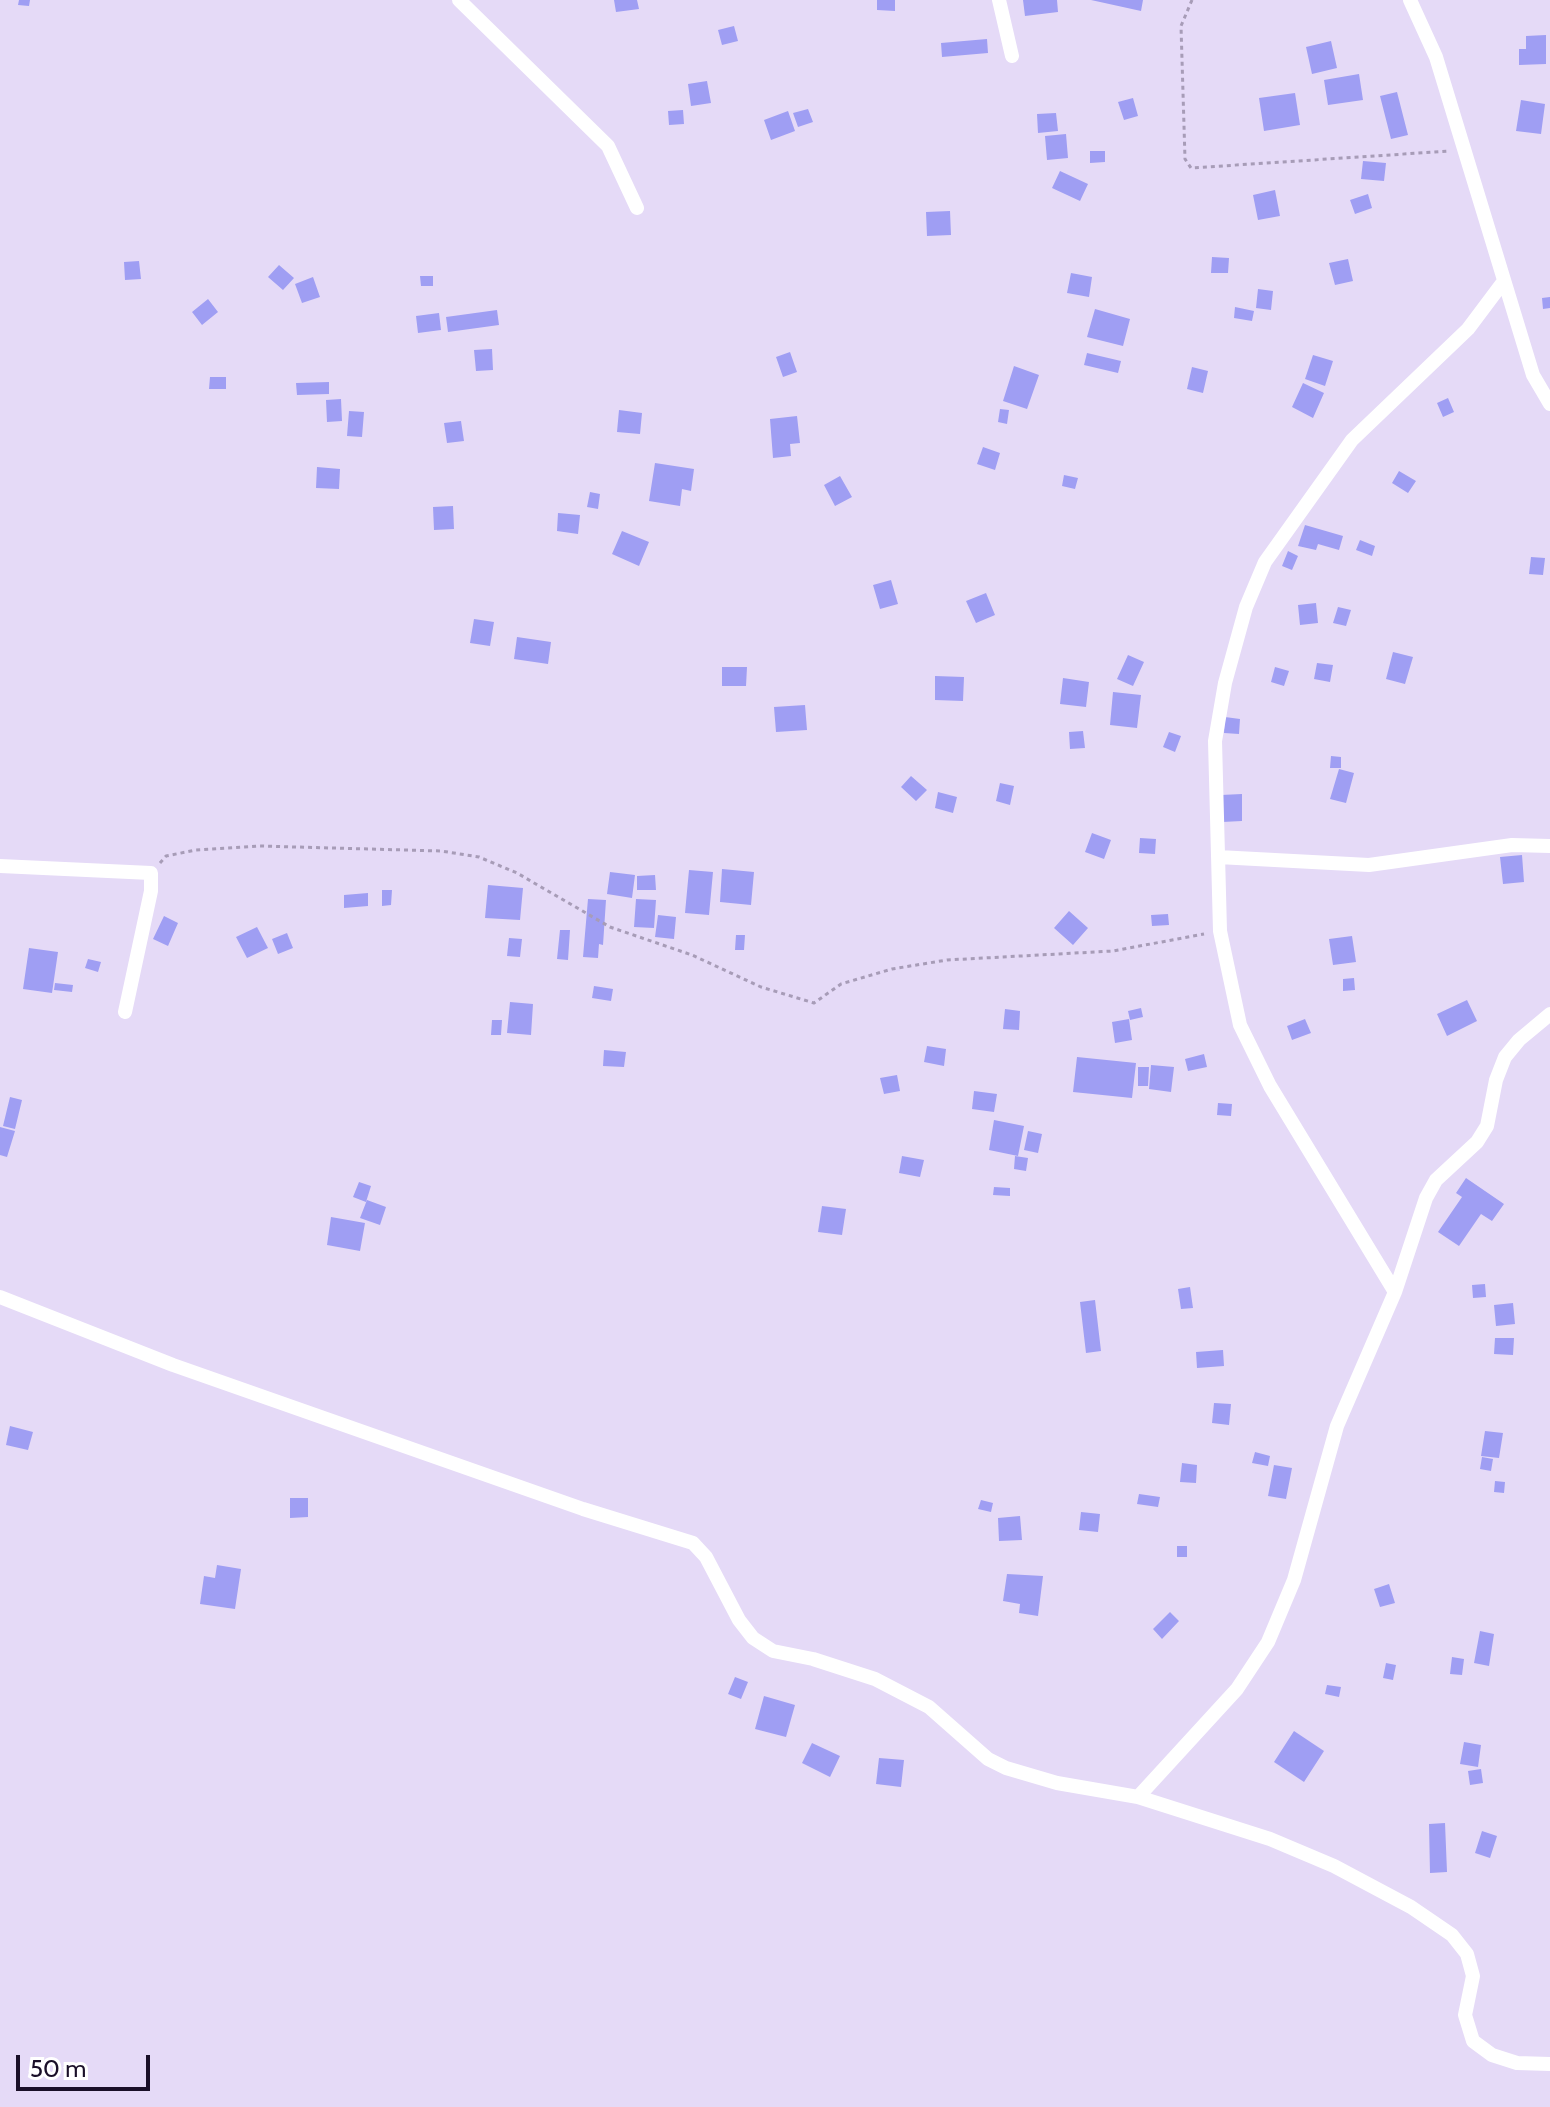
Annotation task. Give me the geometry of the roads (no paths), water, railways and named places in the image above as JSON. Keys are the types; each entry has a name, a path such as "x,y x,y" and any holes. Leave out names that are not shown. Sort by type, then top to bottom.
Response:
{"street":[{"path":"459,0 608,146 637,208"},
{"path":"999,0 1012,56"},
{"path":"1410,0 1436,57 1533,375 1550,404"},
{"path":"1395,1292 1270,1086 1240,1025 1220,931 1215,741 1225,683 1242,622 1265,562 1352,440 1468,329 1504,281"},
{"path":"1218,857 1369,865 1512,845 1550,846"},
{"path":"0,866 151,873 151,891 125,1012"},
{"path":"1138,1797 1237,1689 1268,1642 1294,1580 1337,1426 1395,1292 1426,1198 1436,1180 1477,1142 1487,1126 1496,1080 1505,1057 1519,1040 1550,1014"},
{"path":"0,1297 173,1365 583,1509 693,1543 706,1557 739,1620 753,1638 773,1651 813,1659 875,1679 929,1707 988,1759 1006,1768 1057,1783 1138,1797 1270,1839 1334,1866 1411,1907 1452,1935 1467,1954 1473,1976 1465,2015 1473,2041 1492,2055 1517,2063 1550,2064"}]}
